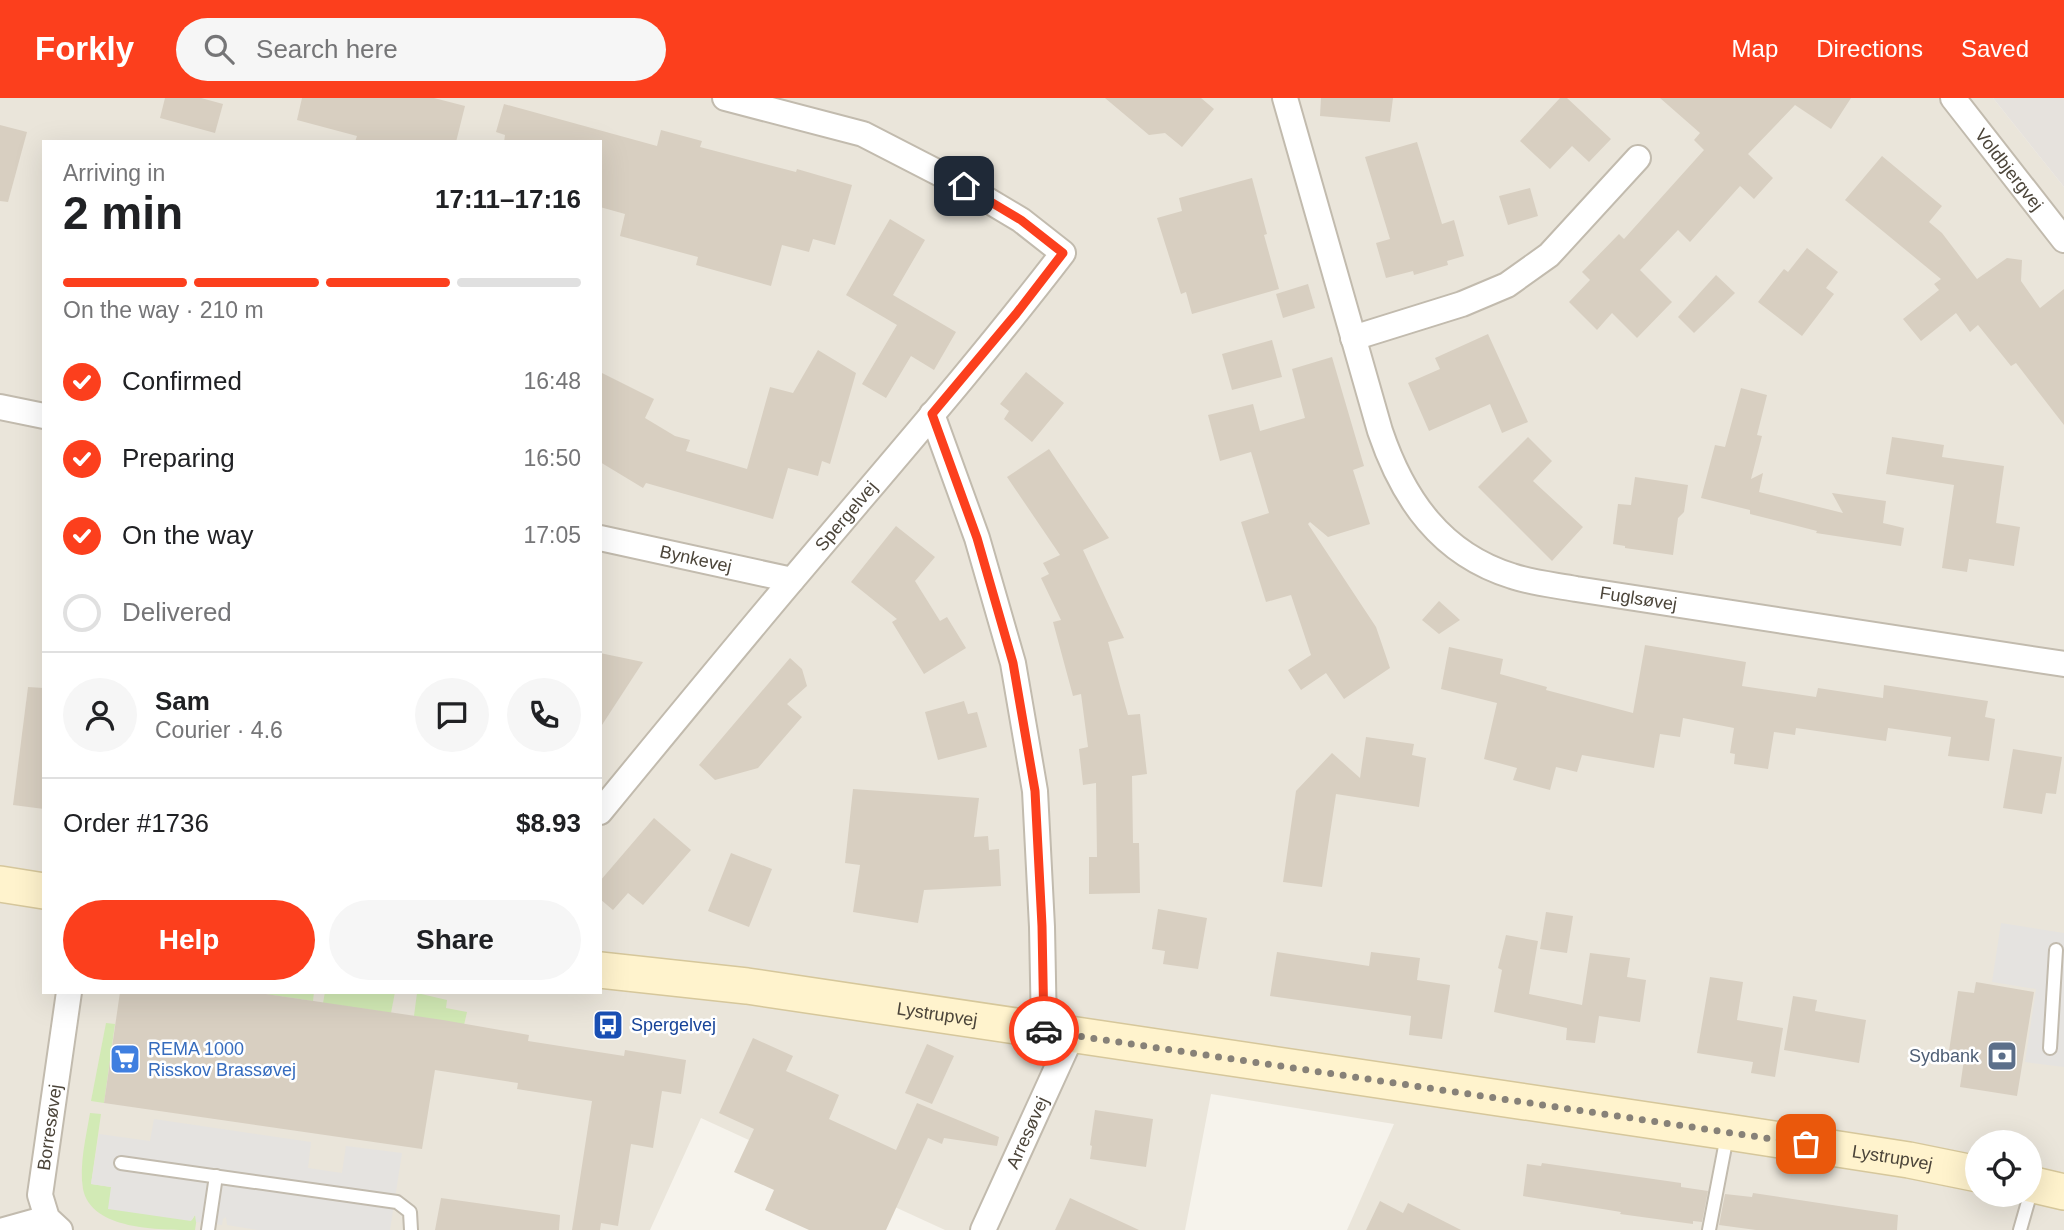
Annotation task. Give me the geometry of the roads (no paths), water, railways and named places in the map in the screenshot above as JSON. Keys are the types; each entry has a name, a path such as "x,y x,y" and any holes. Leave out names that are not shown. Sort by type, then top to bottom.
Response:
{"street":[{"name":"Spergelvej","path":"602,810 1016,314 1063,253 1021,220 964,186 863,134 725,98"},
{"name":"Fuglsøvej","path":"1285,98 1380,432 1392,465 1406,492 1451,546 1476,562 1512,576 1576,589 2064,664"},
{"name":"Voldbjergvej","path":"1953,98 2064,240"},
{"path":"1353,338 1462,304 1507,285 1549,255 1639,158"},
{"path":"0,407 42,416"},
{"path":"932,414 977,538 1013,663 1035,791 1042,926 1058,1033"},
{"name":"Bynkevej","path":"602,538 792,580"},
{"path":"0,884 42,891"},
{"name":"Lystrupvej","path":"602,970 747,986 1728,1132 1965,1171"},
{"name":"Borresøvej","path":"4,1230 53,1224 40,1195 69,994"},
{"name":"Arresøvej","path":"983,1230 1058,1033"}],"lane":[{"path":"2050,1048 2059,984 2056,950"},
{"path":"1709,1230 1728,1132"},
{"path":"121,1163 397,1202 410,1212 411,1230"},
{"path":"208,1230 216,1176"},
{"path":"2020,1230 2030,1207"}],"place":[{"name":"Spergelvej","path":"608,1025"},
{"name":"Sydbank","path":"2002,1056"},
{"name":"REMA 1000 Risskov Brassøvej","path":"125,1059"}]}
